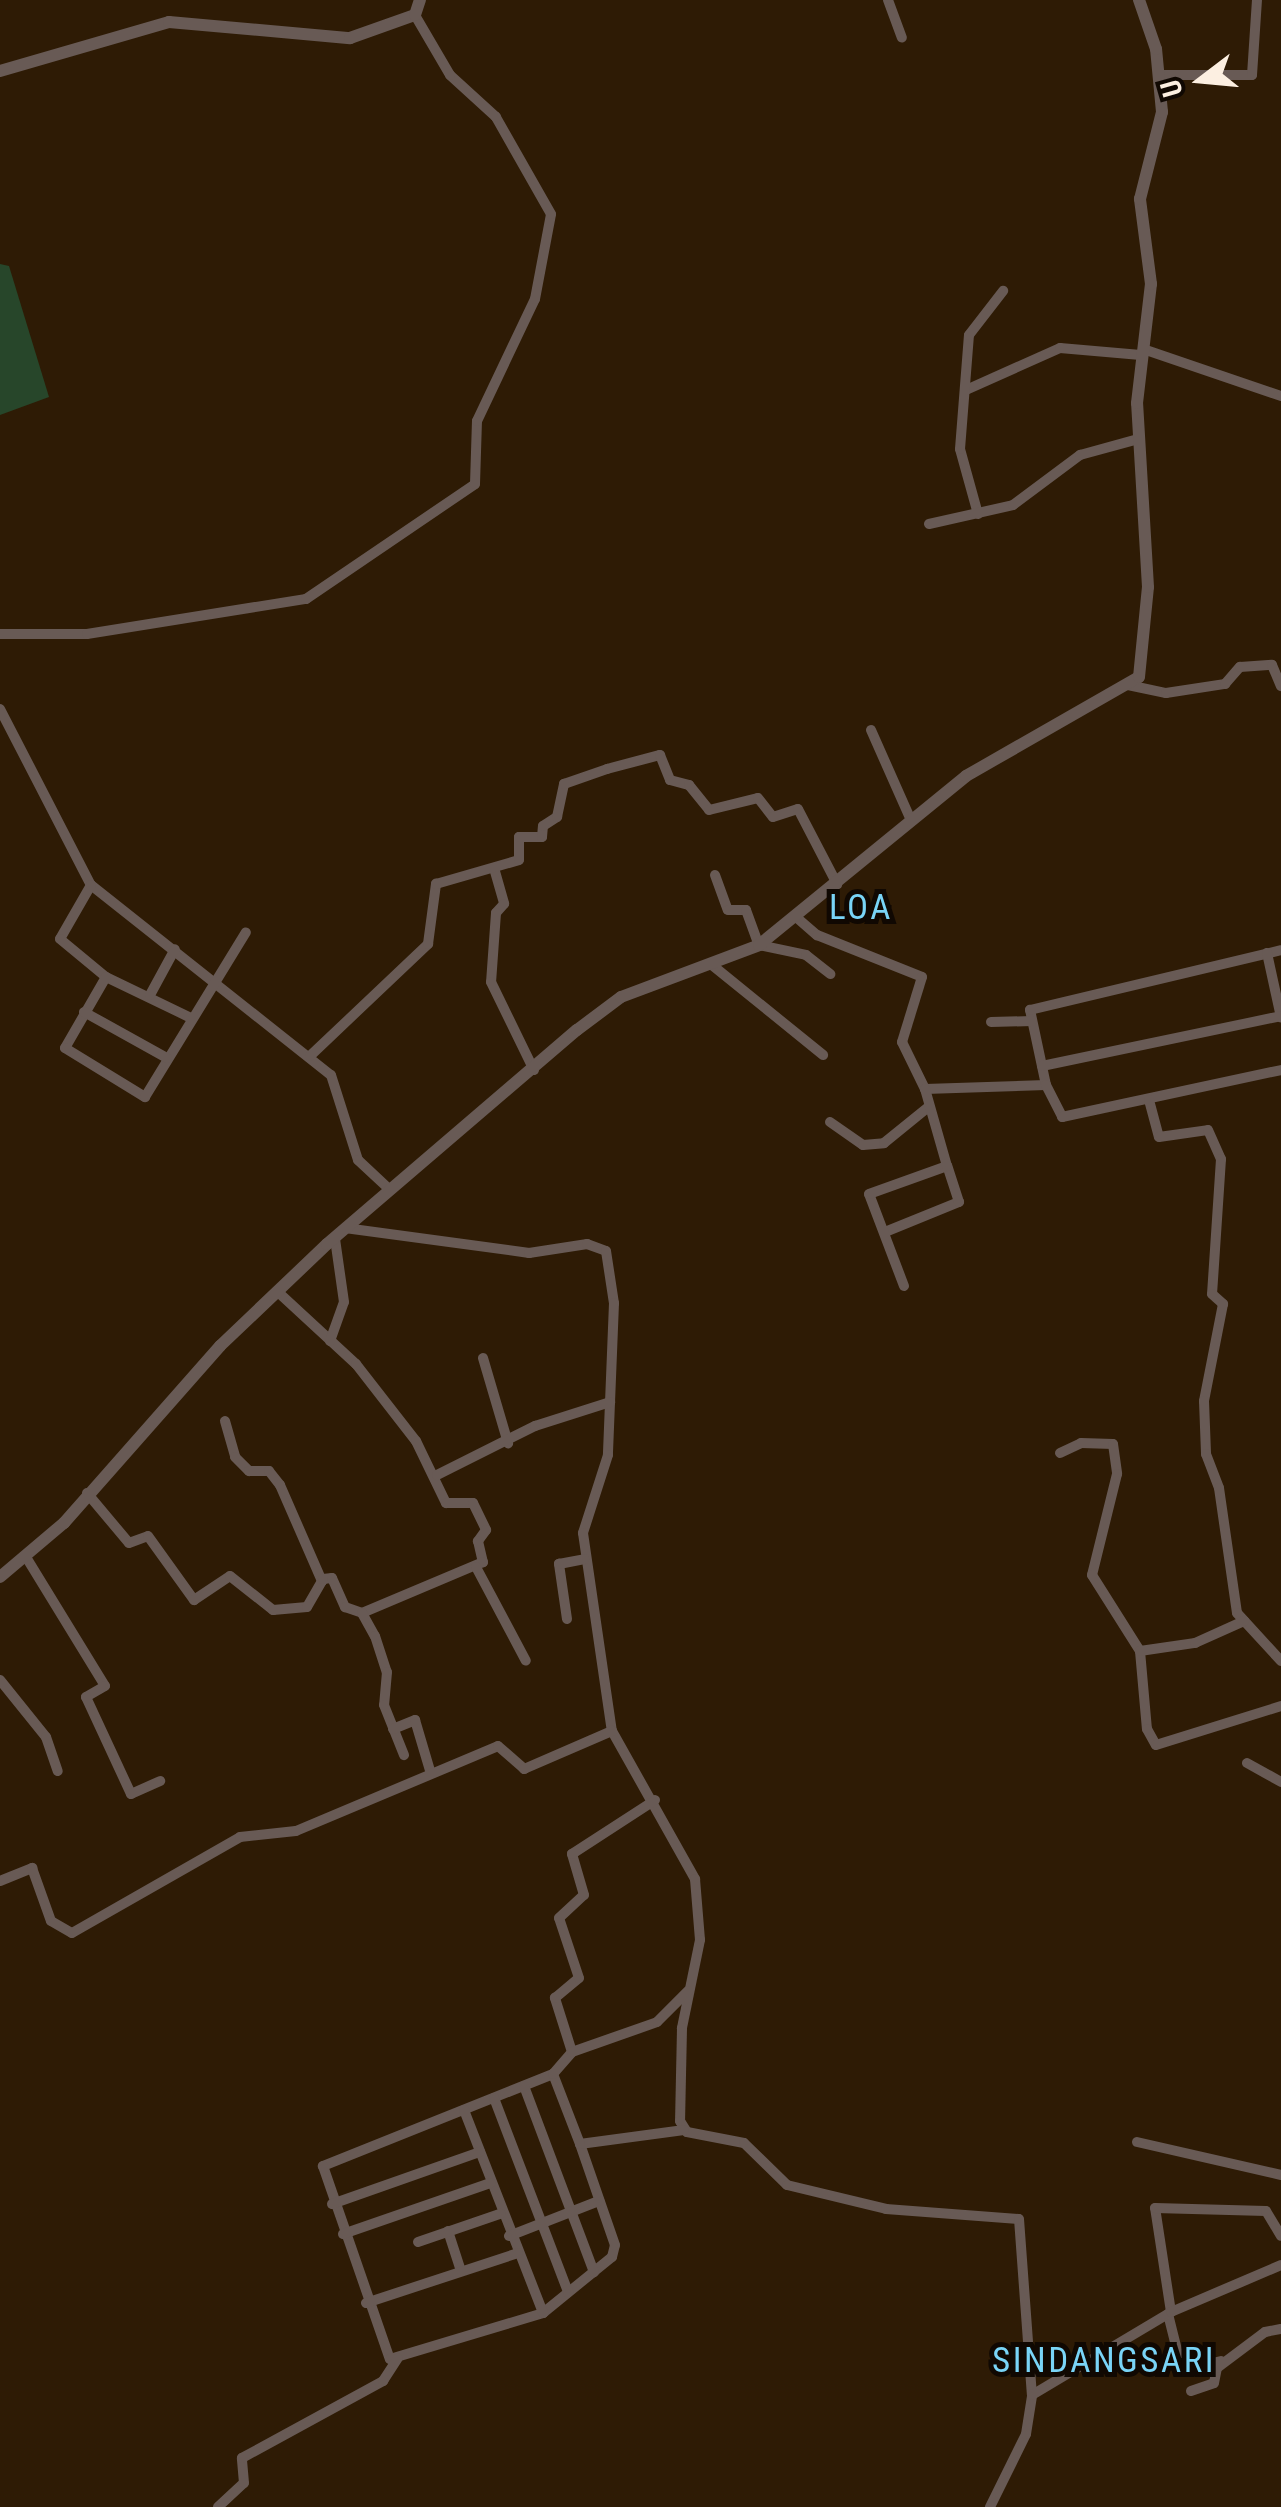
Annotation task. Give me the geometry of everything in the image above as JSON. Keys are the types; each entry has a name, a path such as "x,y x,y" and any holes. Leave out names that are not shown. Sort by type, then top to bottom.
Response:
{"street":[{"path":"0,634 87,634 306,600 469,493 477,421 535,298 552,214 496,117 450,75 415,15 420,0"},
{"path":"888,0 902,38"},
{"path":"0,1577 26,1557 340,1233 621,997 760,945 837,884 910,818 994,757 1140,677 1148,637 1138,439 1142,352 1151,284 1140,199 1162,112 1158,75 1139,0"},
{"path":"1158,75 1252,74 1258,0"},
{"path":"0,71 169,22 350,38 415,15"},
{"path":"978,514 960,454 970,333 1003,291"},
{"path":"966,390 1060,348 1142,352 1281,396"},
{"path":"929,524 1019,503 1080,455 1138,439"},
{"path":"1128,685 1166,694 1229,682 1240,666 1272,665 1281,686"},
{"path":"0,709 91,885 310,1056 339,1086 358,1160 389,1189"},
{"path":"871,730 910,818"},
{"path":"310,1056 428,944 436,884 519,860 520,836 542,837 542,826 558,814 564,784 655,755 664,758 670,780 689,785 709,810 758,798 773,817 801,811 837,884"},
{"path":"494,868 504,904 488,970 534,1070"},
{"path":"715,875 728,910 746,910 760,945"},
{"path":"91,885 60,939 106,976 150,994 189,1017"},
{"path":"796,916 818,935 922,977 902,1042 925,1089 926,1108 960,1202 885,1232"},
{"path":"106,976 67,1051 146,1097 189,1017 246,932"},
{"path":"760,945 806,955 830,974"},
{"path":"150,994 175,950"},
{"path":"1281,950 1030,1010 1046,1085 1058,1117 1281,1070"},
{"path":"1042,1066 1281,1017 1278,988 1267,954"},
{"path":"712,965 823,1055"},
{"path":"84,1012 166,1058"},
{"path":"992,1022 1032,1021"},
{"path":"925,1089 1046,1085"},
{"path":"1149,1100 1161,1139 1213,1133 1221,1162 1212,1294 1222,1304 1204,1398 1206,1454 1220,1492 1228,1582 1244,1621 1281,1660"},
{"path":"830,1122 863,1145 884,1144 926,1108"},
{"path":"904,1286 871,1191 947,1166"},
{"path":"330,1342 344,1302 340,1233"},
{"path":"340,1233 528,1253 600,1244 614,1304 608,1454 583,1532 585,1559 612,1731 655,1800 695,1879 700,1940 681,2040 684,2130"},
{"path":"87,1493 129,1544 148,1536 194,1600 230,1576 273,1610 308,1607 329,1576 345,1606 362,1613 476,1567 486,1559 478,1541 486,1530 473,1503 446,1503 438,1474 356,1364 278,1293"},
{"path":"483,1358 508,1443"},
{"path":"438,1474 508,1443 534,1426 610,1402"},
{"path":"225,1421 235,1457 249,1471 268,1470 280,1485 322,1581"},
{"path":"1060,1454 1081,1443 1113,1444 1118,1474 1092,1575 1140,1651 1148,1732 1158,1746 1281,1706"},
{"path":"26,1557 106,1686 86,1697 131,1794 160,1781"},
{"path":"567,1619 559,1564 585,1559"},
{"path":"476,1567 526,1661"},
{"path":"362,1613 387,1672 384,1705 404,1755"},
{"path":"1140,1651 1188,1644 1244,1621"},
{"path":"0,1680 46,1737 58,1771"},
{"path":"393,1729 415,1720 431,1774"},
{"path":"0,1881 32,1868 51,1920 72,1933 240,1837 296,1832 498,1746 524,1769 612,1731"},
{"path":"1247,1763 1281,1782"},
{"path":"572,2052 555,1998 580,1978 559,1918 584,1895 572,1854 655,1800"},
{"path":"553,2074 616,2250 543,2314 398,2358 386,2354 322,2172 327,2163 553,2074 572,2052 643,2030 690,1990"},
{"path":"524,2086 594,2272"},
{"path":"494,2098 568,2292"},
{"path":"464,2110 508,2236 543,2314"},
{"path":"580,2144 684,2130 744,2143 787,2185 886,2209 1019,2219 1032,2395 1026,2434 990,2507"},
{"path":"1137,2142 1281,2175"},
{"path":"332,2204 480,2152"},
{"path":"342,2234 490,2182"},
{"path":"508,2236 540,2222 574,2216 599,2202"},
{"path":"1281,2236 1266,2211 1155,2208 1169,2313 1182,2370 1230,2356 1281,2330"},
{"path":"418,2242 500,2214"},
{"path":"448,2231 462,2271"},
{"path":"366,2304 518,2253"},
{"path":"1032,2395 1169,2313 1281,2265"},
{"path":"1191,2391 1215,2382 1230,2356"},
{"path":"218,2507 244,2483 239,2460 383,2381 398,2358"}],"green space":[{"path":"0,264 9,266 49,397 0,415"}],"district":[{"name":"LOA","path":"861,908"},
{"name":"SINDANGSARI","path":"1104,2361"}]}
